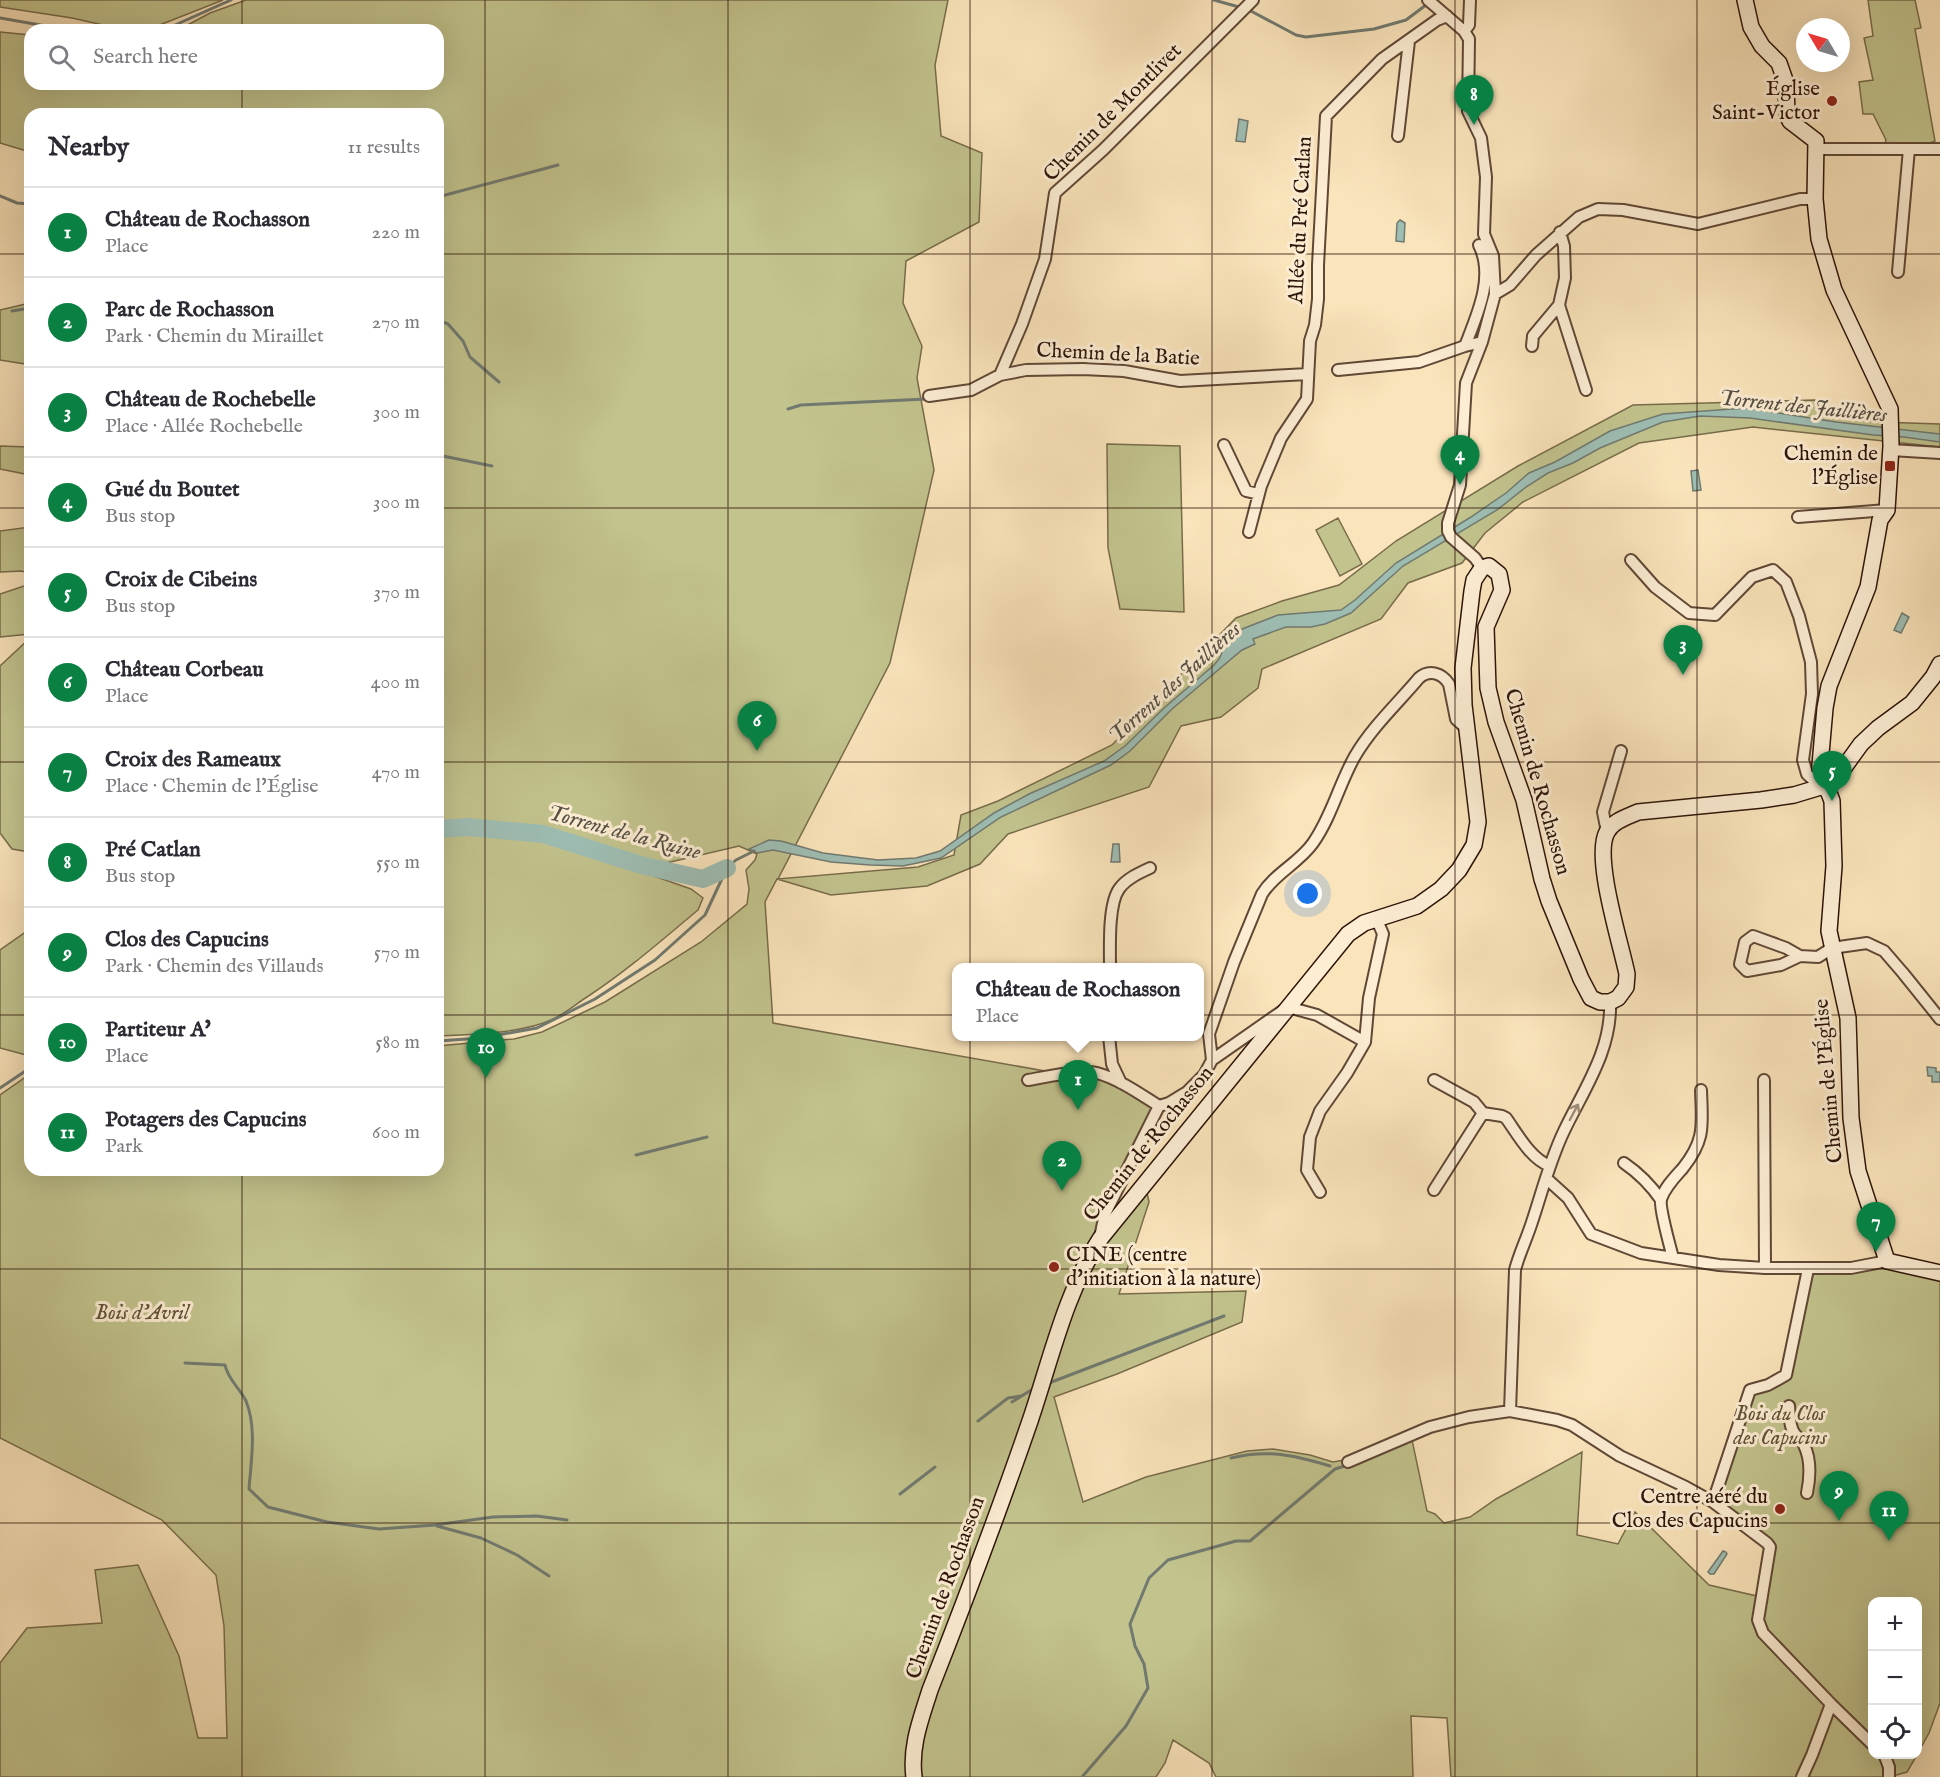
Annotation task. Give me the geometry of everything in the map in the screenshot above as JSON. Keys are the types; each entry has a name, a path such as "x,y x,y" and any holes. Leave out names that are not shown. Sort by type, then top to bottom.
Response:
{"street":[{"name":"Chemin de Montlivet","path":"1000,375 1022,324 1045,259 1055,193 1103,150 1253,0"},
{"path":"1428,0 1464,31 1468,39 1468,111 1481,138 1486,177 1484,234 1492,256 1495,294 1482,342 1466,383 1460,484 1448,523 1451,537 1475,558 1482,568"},
{"path":"1464,31 1469,25 1470,0"},
{"path":"1745,0 1751,27 1762,46 1779,63 1786,83 1787,114 1790,121 1816,141 1817,149 1940,149"},
{"name":"Allée du Pré Catlan","path":"1249,532 1259,494 1281,438 1307,399 1310,341 1315,325 1318,299 1326,116 1382,59 1437,20 1447,16"},
{"path":"1398,136 1409,40"},
{"name":"Chemin de l'Église","path":"1817,149 1815,199 1819,239 1834,290 1890,409 1891,446 1887,510 1880,520 1868,587 1829,686 1820,765 1821,780 1829,793 1833,814 1834,866 1829,931 1848,1018 1851,1118 1857,1171 1887,1261"},
{"path":"1898,272 1909,149"},
{"path":"1495,294 1510,285 1560,232 1579,217 1598,209 1623,210 1698,224 1800,199 1815,199"},
{"path":"1532,346 1533,336 1559,305 1565,278 1564,246 1560,232"},
{"path":"1466,346 1482,300 1485,256 1479,245"},
{"path":"1559,305 1586,390"},
{"path":"1338,370 1419,362 1482,342"},
{"name":"Chemin de la Batie","path":"929,396 971,390 1000,375 1026,370 1124,371 1180,381 1308,374"},
{"path":"1224,445 1245,491 1259,494"},
{"path":"1891,446 1940,453"},
{"path":"1798,517 1887,510"},
{"path":"1631,560 1654,586 1689,613 1715,615 1752,577 1773,570 1786,582 1799,616 1811,662 1812,694 1803,760 1807,774 1823,786"},
{"name":"Chemin de Rochasson","path":"914,1777 913,1750 916,1733 930,1690 1026,1430 1074,1288 1100,1239 1348,934 1376,918 1417,906 1441,889 1459,870 1474,844 1478,822 1464,705 1463,668 1474,580 1482,568 1489,566 1495,569 1502,581 1502,590 1486,627 1488,688 1496,722 1524,800 1542,879 1557,924 1581,979 1592,998 1600,1002 1610,1002 1618,998 1626,987 1627,974 1605,873 1604,842 1607,832"},
{"path":"1607,832 1621,819 1638,812 1794,795 1835,780 1860,744 1912,703 1933,677 1940,664"},
{"path":"1212,1060 1209,1034 1234,962 1262,894 1267,885 1312,845 1333,808 1355,756 1377,726 1423,674 1434,673 1442,676 1449,684 1456,719 1467,729"},
{"path":"1607,832 1603,812 1621,751"},
{"path":"1110,963 1113,907 1118,891 1132,878 1150,868"},
{"path":"1320,1192 1307,1170 1310,1137 1320,1111 1347,1073 1365,1042 1369,998 1383,934 1376,918"},
{"path":"1800,956 1781,965 1748,971 1740,964 1745,942 1753,936 1786,948 1800,956 1818,957 1832,948 1867,943 1884,951 1940,1020"},
{"path":"1510,1411 1515,1270 1564,1131 1599,1061 1609,1026 1610,1002"},
{"path":"1100,1239 1105,1214 1159,1106 1169,1103 1196,1084 1212,1060 1288,1007 1317,1015 1365,1042"},
{"path":"1110,1041 1112,1064 1120,1083"},
{"path":"1028,1080 1087,1072 1097,1073 1120,1083 1159,1106"},
{"path":"1434,1080 1474,1102 1483,1113 1502,1116 1539,1160 1550,1166"},
{"path":"1764,1080 1764,1268"},
{"path":"1660,1200 1666,1188 1693,1155 1700,1142 1701,1090"},
{"path":"1434,1190 1483,1113"},
{"path":"1624,1163 1645,1179 1660,1200 1673,1258"},
{"path":"1546,1179 1568,1198 1591,1234 1641,1253 1719,1265 1764,1268 1851,1268 1887,1261 1940,1273"},
{"path":"1713,1502 1750,1390 1768,1385 1786,1375 1808,1269"},
{"path":"1789,1406 1790,1424 1807,1452 1809,1469 1807,1493"},
{"path":"1348,1462 1430,1427 1469,1417 1510,1411 1572,1425 1620,1456 1713,1502 1767,1543 1770,1547 1758,1620 1763,1633 1868,1740"},
{"path":"1802,1777 1831,1704"},
{"path":"1886,1759 1889,1767 1889,1777"}],"green space":[{"path":"0,0 223,0 162,24 98,24 0,7"},
{"path":"246,0 948,0 935,65 941,136 982,153 979,222 906,261 903,303 922,346 917,378 934,470 890,663 778,879 918,867 954,855 961,815 998,801 1112,745 1236,618 1282,601 1339,585 1396,541 1518,466 1633,405 1815,400 1825,416 1879,422 1940,424 1940,447 1753,427 1639,443 1523,502 1485,533 1462,563 1408,583 1381,619 1262,669 1258,688 1221,717 1181,726 1149,787 1008,834 980,864 927,886 831,895 777,879 765,902 773,1023 1062,1074 1087,1072 1159,1106 1100,1237 1145,1183 1149,1202 1119,1294 1246,1291 1242,1322 1117,1374 1054,1397 1083,1502 1146,1477 1247,1451 1273,1449 1310,1455 1333,1462 1356,1458 1411,1435 1427,1511 1435,1514 1444,1523 1470,1517 1496,1499 1582,1452 1577,1535 1618,1544 1635,1512 1709,1585 1757,1596 1770,1547 1713,1502 1750,1390 1786,1375 1808,1269 1887,1261 1940,1273 1940,1703 1922,1746 1922,1597 1868,1597 1868,1759 1915,1759 1907,1772 1889,1777 1451,1777 1447,1718 1411,1716 1413,1777 1216,1777 1209,1763 1173,1740 1165,1763 1156,1777 0,1777 0,1663 27,1628 102,1623 95,1570 138,1565 179,1656 198,1738 227,1738 224,1626 216,1575 162,1520 0,1438 0,1095 24,1078 24,1176 444,1176 444,1045 514,1039 542,1032 605,1002 701,942 747,904 749,889 746,870 757,854 739,846 662,864 637,859 654,876 691,889 703,898 698,910 618,975 556,1018 511,1031 444,1036 444,108 24,108 24,150 0,143 0,32 24,34 24,90 444,90 444,24 189,24 210,13"},
{"path":"1868,0 1915,0 1921,28 1915,29 1935,141 1932,145 1884,145 1886,140 1873,114 1863,114 1859,82 1873,80 1864,38 1873,36"},
{"path":"24,304 24,364 0,360 0,310"},
{"path":"1107,444 1180,446 1184,612 1120,609 1108,548"},
{"path":"0,446 24,447 24,474 0,469"},
{"path":"1338,518 1362,564 1340,576 1316,530"},
{"path":"24,528 24,572 0,572 0,531"},
{"path":"24,586 24,635 0,637 0,594"},
{"path":"24,644 24,851 12,849 0,833 0,666"},
{"path":"24,933 24,1054 0,1048 0,950"}],"water":[{"path":"1239,119 1248,121 1245,142 1236,141"},
{"path":"1400,220 1405,223 1404,242 1396,241 1397,223"},
{"path":"1746,408 1836,422 1940,434 1940,442 1750,418 1700,416 1663,422 1548,473 1497,510 1403,566 1351,613 1325,624 1311,627 1286,627 1253,639 1255,644 1242,650 1172,709 1130,751 1111,765 1001,817 941,858 903,866 870,865 831,862 773,850 757,853 749,849 769,840 781,841 823,853 878,860 916,858 940,851 994,813 1029,794 1104,761 1125,746 1164,708 1214,665 1228,639 1237,631 1278,615 1341,610 1396,563 1471,517 1506,493 1529,473 1555,462 1610,431 1663,414"},
{"path":"1698,470 1701,490 1693,491 1691,471"},
{"path":"1902,613 1909,617 1901,633 1894,630"},
{"path":"1113,844 1119,844 1120,862 1111,862"},
{"path":"1927,1067 1936,1068 1936,1072 1940,1072 1940,1082 1932,1082 1932,1076 1928,1076"},
{"path":"1723,1551 1727,1554 1714,1574 1710,1574 1708,1572"}],"waterway":[{"path":"177,24 231,0"},
{"path":"1214,0 1239,7"},
{"path":"1249,10 1296,35 1306,37 1374,29 1406,20 1426,5"},
{"path":"0,18 34,24"},
{"path":"444,195 558,165"},
{"path":"0,196 24,204"},
{"path":"12,311 24,309"},
{"path":"444,322 463,341 470,357 499,382"},
{"path":"788,409 801,405 926,399"},
{"path":"444,456 492,466"},
{"name":"Torrent de la Ruine","path":"444,829 468,827 543,834 641,865 703,879 727,868"},
{"name":"Torrent de la Ruine","path":"444,1041 481,1038 537,1028 595,999 655,960 705,915 727,868 736,860 754,851"},
{"name":"Torrent de la Ruine","path":"0,1088 24,1072"},
{"path":"636,1155 707,1137"},
{"path":"1049,1383 1224,1316"},
{"path":"185,1363 225,1365 246,1401 252,1433 249,1489 268,1507 327,1522 379,1529 435,1525 493,1517 537,1516 567,1520"},
{"path":"1012,1402 1036,1387"},
{"path":"978,1421 1008,1398 1021,1396"},
{"path":"1231,1458 1244,1455 1280,1454 1330,1466"},
{"path":"1082,1777 1126,1726 1148,1688 1144,1664 1135,1646 1130,1624 1149,1578 1168,1560 1236,1541 1250,1541 1335,1469 1348,1465"},
{"path":"900,1494 935,1467"},
{"path":"437,1526 481,1538 517,1555 549,1576"}],"place":[{"name":"Église Saint-Victor","path":"1832,101"},
{"name":"Pré Catlan","path":"1474,125"},
{"name":"Chemin de l'Église","path":"1890,466"},
{"name":"Gué du Boutet","path":"1460,485"},
{"name":"Château de Rochebelle","path":"1683,675"},
{"name":"Château Corbeau","path":"757,751"},
{"name":"Croix de Cibeins","path":"1832,801"},
{"name":"Partiteur A'","path":"486,1078"},
{"name":"Château de Rochasson","path":"1078,1110"},
{"name":"Parc de Rochasson","path":"1062,1191"},
{"name":"Croix des Rameaux","path":"1876,1252"},
{"name":"CINE (centre d'initiation à la nature)","path":"1054,1267"},
{"name":"Centre aéré du Clos des Capucins","path":"1780,1509"},
{"name":"Clos des Capucins","path":"1839,1521"},
{"name":"Potagers des Capucins","path":"1889,1541"}],"water label":[{"name":"Torrent des Jaillières","path":"1803,407"},
{"name":"Torrent des Jaillières","path":"1175,683"}],"park label":[{"name":"Bois d'Avril","path":"142,1313"},
{"name":"Bois du Clos des Capucins","path":"1780,1426"}]}
